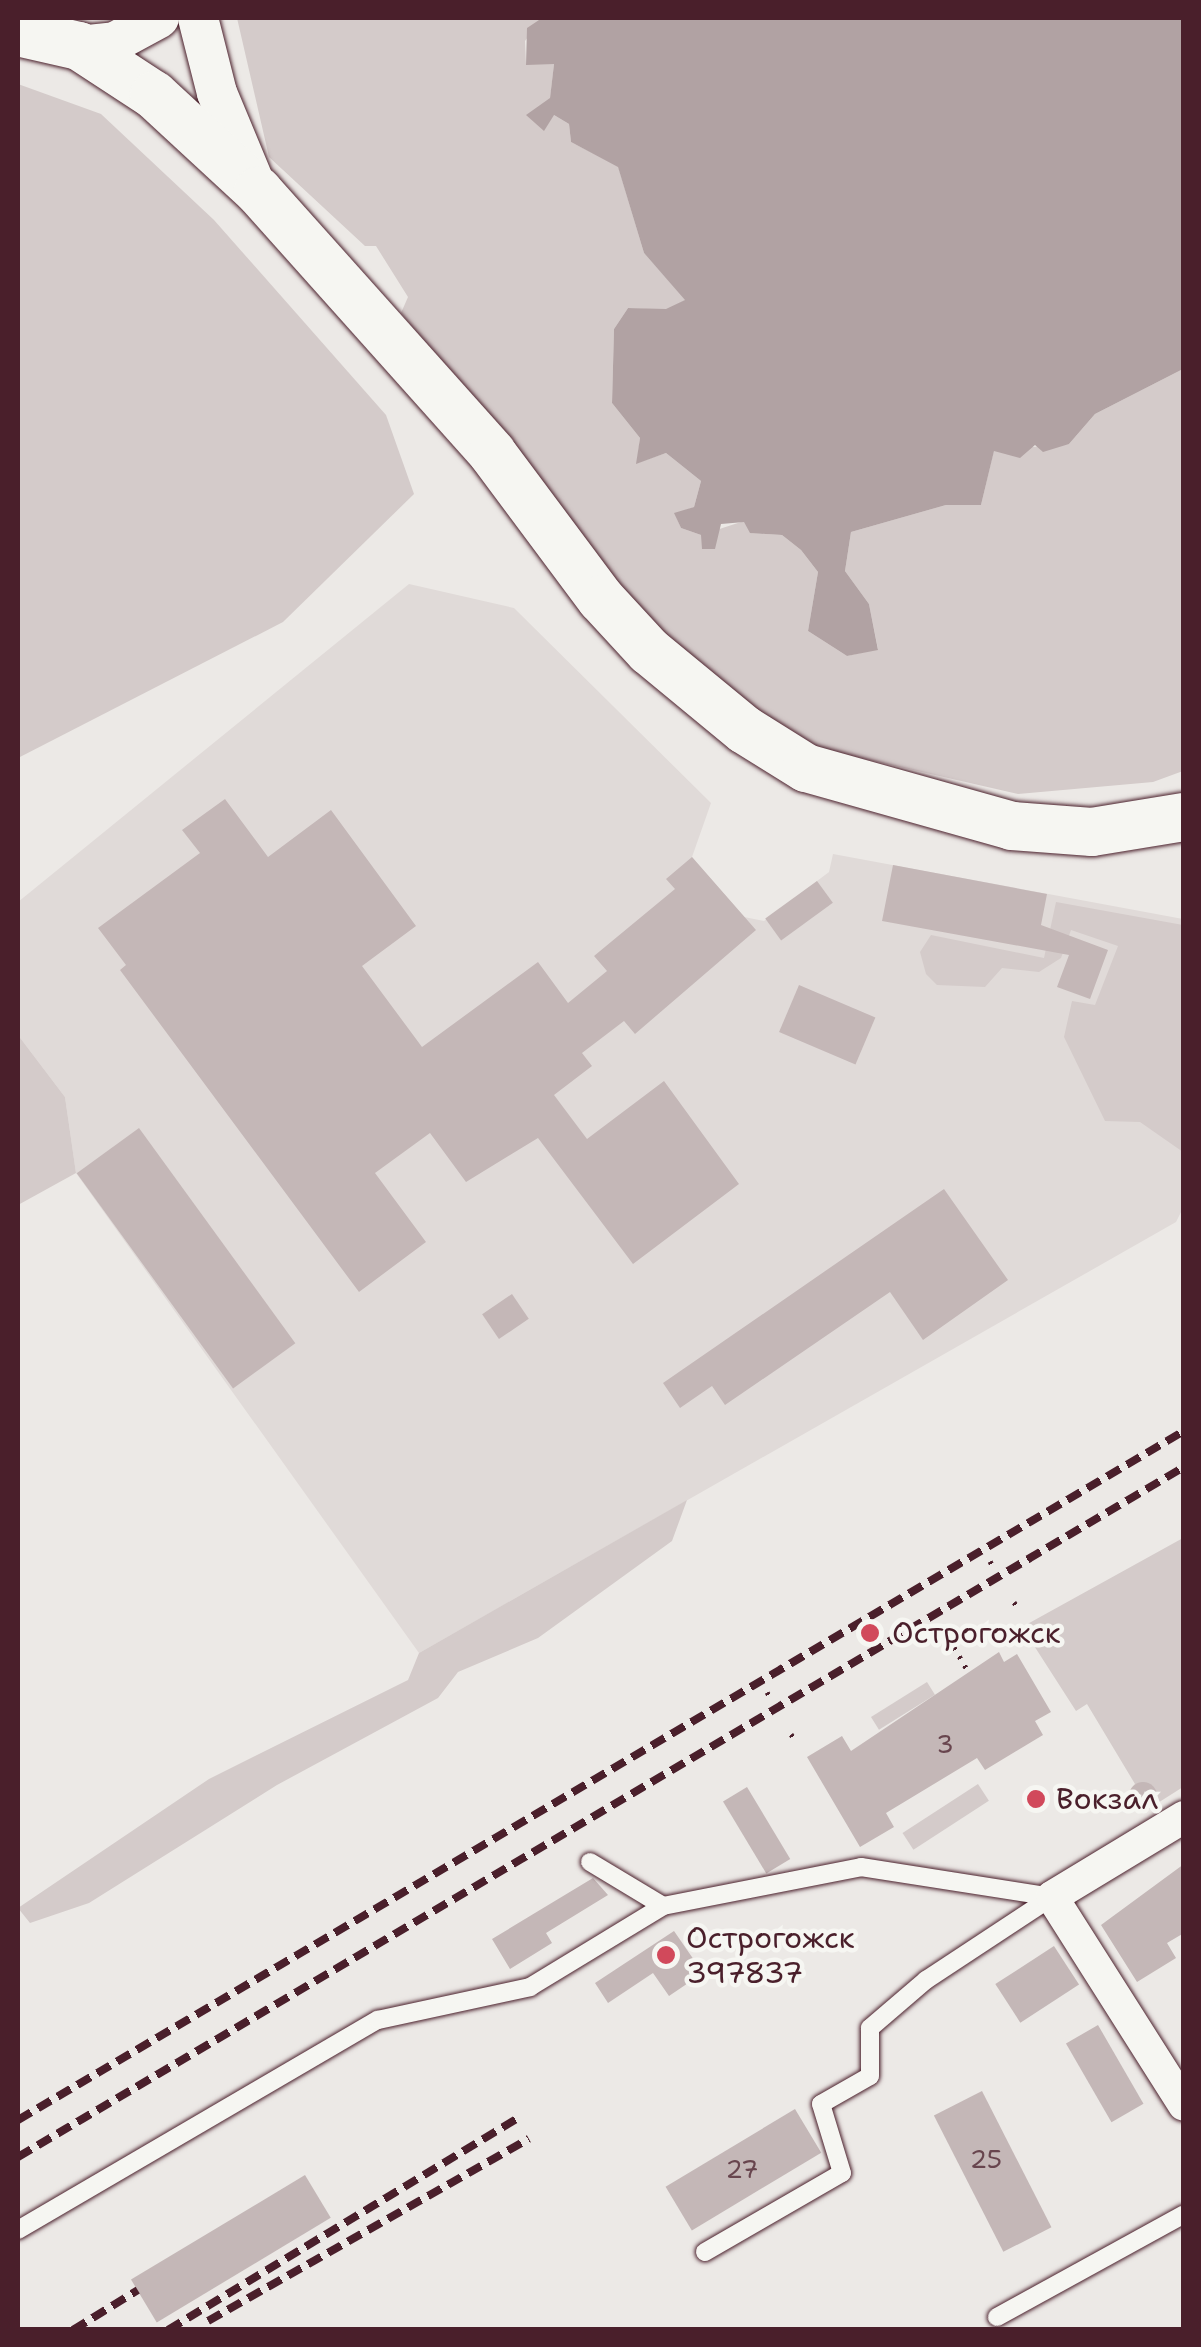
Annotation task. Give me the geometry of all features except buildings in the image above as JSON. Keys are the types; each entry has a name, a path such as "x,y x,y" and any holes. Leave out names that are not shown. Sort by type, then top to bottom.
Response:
{"main road":[{"path":"18,32 79,46 154,95 258,190 492,453 648,651 745,730 806,768 1012,826 1092,832 1176,826"}],"street":[{"path":"79,46 115,42 158,18"},
{"path":"198,18 217,93 258,190"},
{"path":"1184,1817 1052,1897 1184,2105"}],"lane":[{"path":"590,1862 662,1906"},
{"path":"18,2230 95,2194 378,2020 530,1986 662,1906 862,1867 1052,1897"},
{"path":"704,2252 842,2173 821,2104 870,2076 870,2028 926,1980 1052,1897"},
{"path":"997,2317 1184,2214"}],"path":[{"path":"990,1561 994,1570"},
{"path":"954,1646 968,1671"},
{"path":"767,1692 772,1700"}],"shaded area":[{"path":"237,18 542,18 525,41 526,64 554,64 550,99 527,115 554,115 569,124 571,142 618,166 644,253 686,300 666,310 628,308 614,329 612,403 640,438 637,463 666,453 701,481 694,507 675,514 681,528 701,535 744,521 751,533 782,535 801,550 818,572 808,631 847,656 878,649 869,604 845,571 851,532 946,505 981,505 994,450 1069,444 1095,414 1183,369 1183,771 1153,782 1018,794 804,745 745,707 644,614 401,313 408,297 376,246 365,246 269,157"},
{"path":"542,18 1183,18 1183,369 1095,414 1069,444 1043,452 1035,445 1020,458 994,451 981,505 946,505 851,532 845,571 869,604 878,650 847,656 808,631 818,572 801,550 782,535 750,533 744,522 721,524 715,549 702,549 701,535 681,528 674,513 694,507 701,481 666,453 636,464 640,438 612,403 614,329 628,308 666,309 685,300 644,253 618,167 571,142 569,124 554,115 544,131 526,115 550,98 554,64 526,65 527,28"},
{"path":"18,84 101,114 214,220 386,415 414,494 283,622 18,758"},
{"path":"409,584 514,608 711,803 692,857 744,917 764,921 829,872 833,854 1183,919 1183,1208 1176,1222 419,1653 76,1173 65,1097 18,1035 18,902"},
{"path":"1056,902 1183,925 1183,1152 1140,1122 1105,1121 1064,1037 1072,1001 1095,1005 1118,946 1071,930 1061,958 1039,972 1002,968 985,987 937,985 926,974 920,952 931,935 1044,958"},
{"path":"18,1035 65,1097 76,1173 18,1205"},
{"path":"687,1500 672,1541 538,1638 458,1672 438,1698 277,1785 89,1903 30,1923 18,1908 209,1779 408,1680 419,1653"},
{"path":"1183,1538 1183,1787 1153,1806 1155,1789 1135,1784 1087,1704 1076,1711 1022,1627"},
{"path":"927,1682 935,1695 879,1730 871,1717"},
{"path":"978,1784 989,1801 913,1850 903,1833"}],"railway":[{"path":"18,2120 1184,1431"},
{"path":"18,2157 1184,1467"},
{"path":"168,2330 516,2119"},
{"path":"208,2321 529,2139"},
{"path":"73,2330 138,2290"}],"place":[{"name":"Острогожск","path":"870,1633"},
{"name":"Вокзал","path":"1036,1799"},
{"name":"Острогожск 397837","path":"666,1955"}]}
